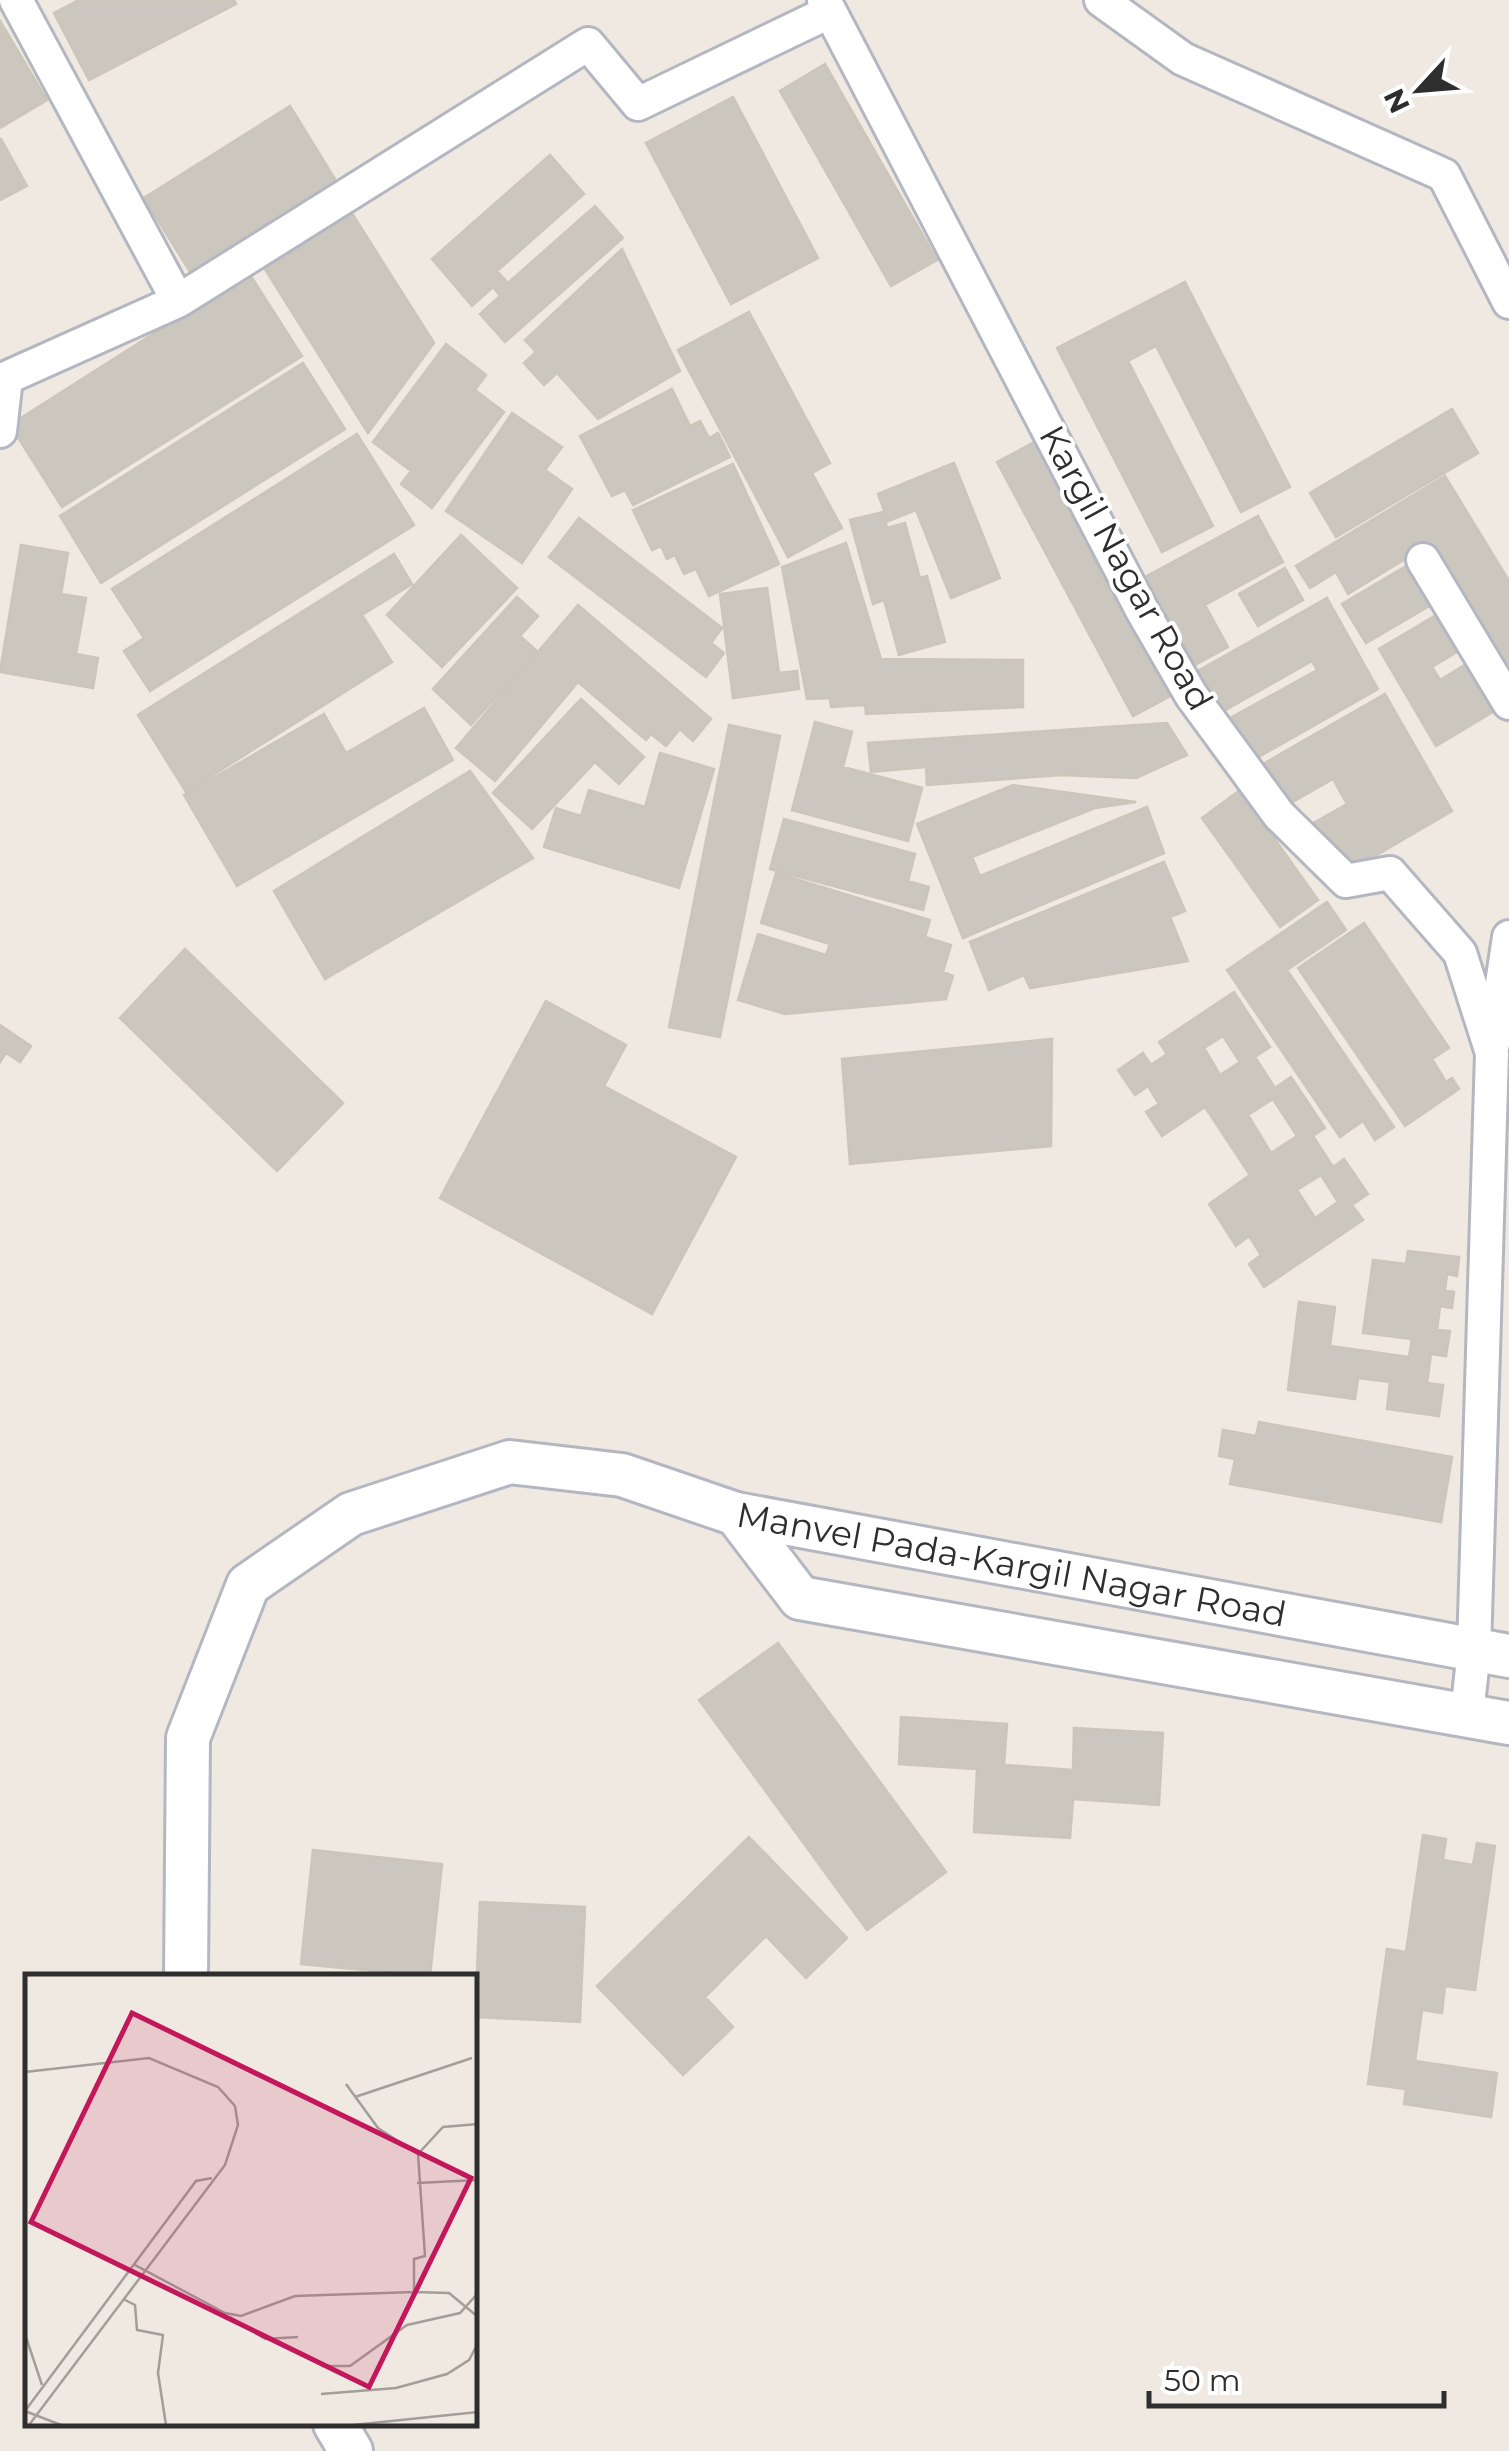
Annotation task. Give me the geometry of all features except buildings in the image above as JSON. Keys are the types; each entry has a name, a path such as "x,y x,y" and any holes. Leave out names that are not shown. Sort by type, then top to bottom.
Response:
{"street":[{"path":"16,0 178,301"},
{"path":"1100,0 1183,60 1444,175 1509,302"},
{"path":"0,431 3,377 178,301 588,44 638,104 827,6"},
{"name":"Kargil Nagar Road","path":"827,6 1143,612 1191,695 1279,815 1346,881 1390,874 1460,953 1492,1054 1492,1653 1467,1714"},
{"path":"1423,560 1509,703"},
{"path":"1492,1054 1509,937"},
{"path":"186,1974 188,1738 248,1584 351,1514 510,1462 622,1475 736,1514"},
{"name":"Manvel Pada-Kargil Nagar Road","path":"736,1514 1492,1653"},
{"name":"Manvel Pada-Kargil Nagar Road","path":"736,1514 800,1598 1509,1723"},
{"path":"336,2426 352,2451"}]}
